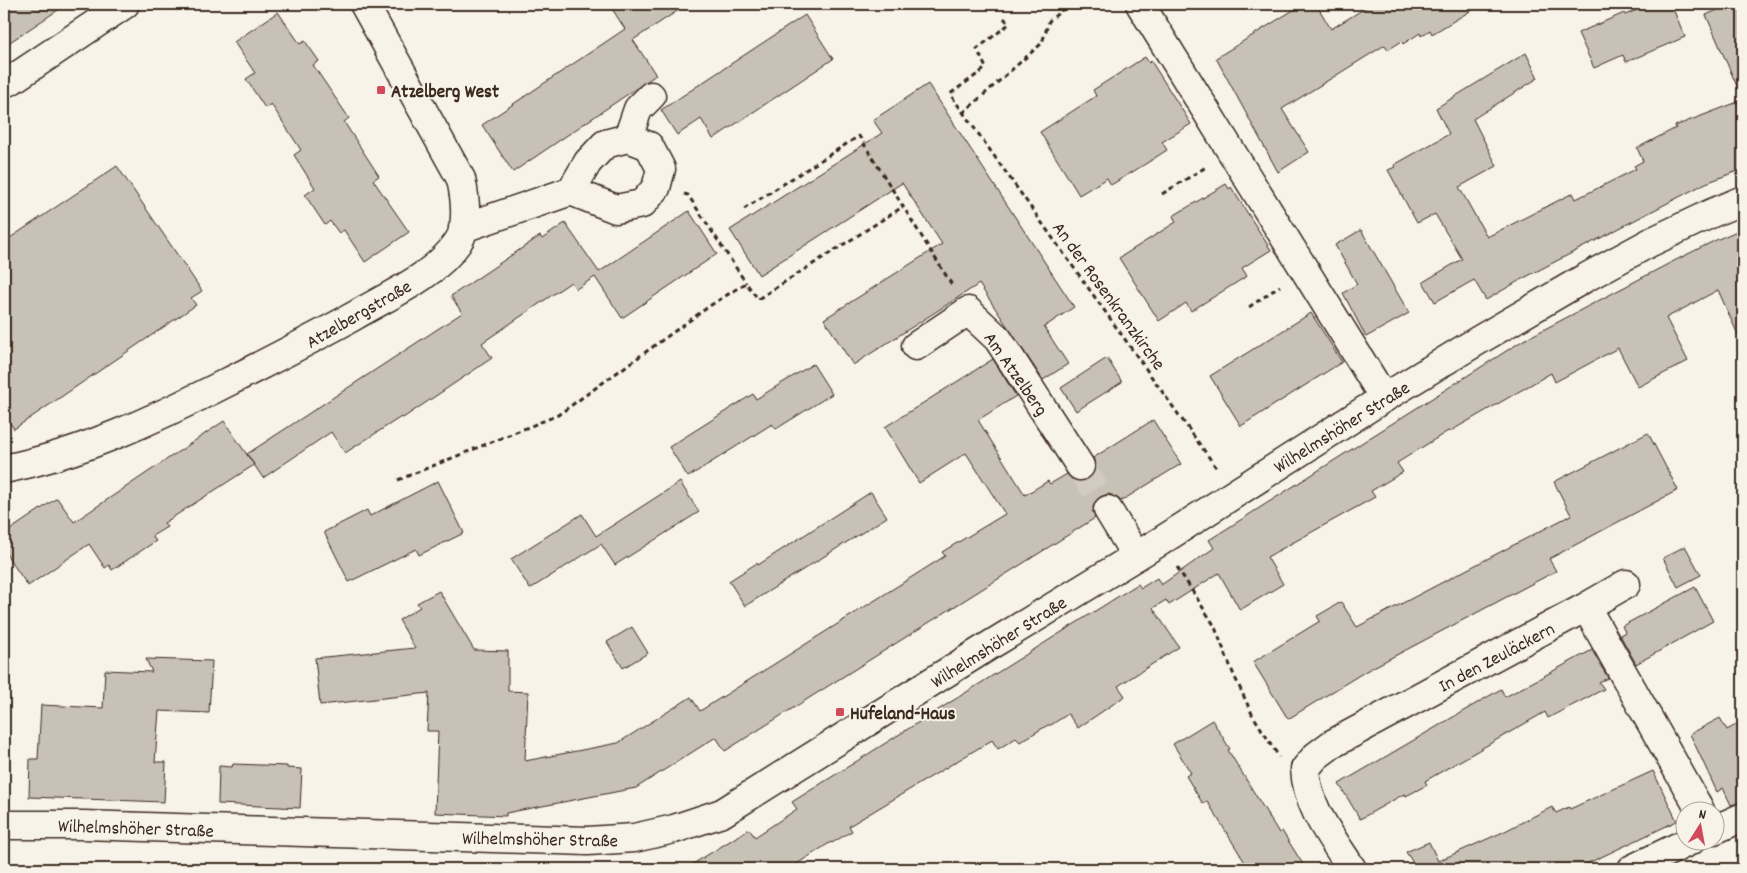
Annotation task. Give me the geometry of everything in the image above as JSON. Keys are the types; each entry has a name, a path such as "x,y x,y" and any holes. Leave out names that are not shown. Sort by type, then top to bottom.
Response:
{"street":[{"path":"4,82 10,82 125,4"},
{"name":"Atzelbergstraße","path":"4,469 66,453 118,434 187,403 309,341 403,288 434,268 460,240 465,213 465,197 461,179 364,4"},
{"path":"1140,4 1306,269 1384,398"},
{"path":"628,138 638,108 651,96"},
{"path":"463,228 571,191 588,162 605,144 628,138 649,146 661,169 656,188 642,204 616,209 571,191"},
{"name":"Wilhelmshöher Straße","path":"4,825 83,825 588,841 634,838 674,829 722,813 1161,541 1384,398 1593,273 1651,242 1743,200"},
{"path":"916,346 968,311"},
{"name":"Am Atzelberg","path":"968,311 998,339 1080,466"},
{"path":"1108,510 1136,556"},
{"name":"In den Zeuläckern","path":"1305,769 1316,756 1332,744 1626,584"},
{"path":"1586,607 1694,800"},
{"path":"1305,769 1306,786 1313,806 1352,869"},
{"path":"1724,826 1743,817"},
{"path":"1632,869 1674,849"}],"path":[{"path":"963,113 1042,42 1049,21 1069,4"},
{"name":"An der Rosenkranzkirche","path":"1004,18 1009,24 977,49 986,68 950,94 1233,494"},
{"path":"744,209 859,136 968,311"},
{"path":"1162,194 1232,150"},
{"path":"688,195 758,299 904,206"},
{"path":"1249,307 1306,269"},
{"path":"398,480 558,415 746,282"},
{"path":"1161,541 1214,625 1252,714 1279,758 1305,769"}],"building":[{"path":"4,4 67,4 4,46"},
{"path":"609,4 688,4 633,40 656,75 513,172 482,125 625,29"},
{"path":"1303,4 1316,4 1331,29 1372,4 1482,4 1432,34 1430,30 1421,36 1420,33 1403,44 1402,41 1388,50 1385,45 1282,109 1309,152 1278,172 1216,58"},
{"path":"1651,4 1671,4 1685,37 1626,62 1623,55 1594,68 1578,33 1624,13 1625,15"},
{"path":"1731,4 1743,4 1743,100 1706,15"},
{"path":"278,12 300,44 305,41 319,61 313,65 349,118 344,122 379,176 373,180 409,232 365,262 344,230 339,233 330,221 325,225 305,195 315,188 294,155 301,150 271,104 265,108 246,79 255,73 234,42"},
{"path":"805,15 833,59 713,139 701,119 677,135 661,110"},
{"path":"1526,53 1538,78 1473,119 1497,166 1459,187 1487,237 1573,193 1576,199 1636,169 1634,166 1643,161 1637,148 1676,128 1675,126 1743,100 1743,169 1706,183 1522,279 1486,300 1474,280 1435,302 1423,282 1462,259 1435,214 1417,223 1388,170 1449,134 1436,108"},
{"path":"1145,57 1149,63 1151,61 1191,124 1162,142 1167,150 1147,163 1111,185 1107,178 1079,195 1040,132 1096,96 1093,90"},
{"path":"928,84 1074,307 1044,327 1068,364 1043,380 979,284 853,365 824,319 942,244 902,183 759,275 730,230 882,133 873,120"},
{"path":"117,166 202,291 191,298 196,305 14,429 4,414 4,242"},
{"path":"1226,184 1229,189 1231,187 1271,250 1242,268 1247,276 1191,311 1186,303 1159,321 1119,258 1176,222 1173,216"},
{"path":"689,211 717,254 622,318 595,277 576,289 571,282 482,343 492,358 403,418 401,417 345,453 331,432 263,478 247,454 462,313 451,296 540,236 542,239 565,223 599,272"},
{"path":"1361,230 1409,313 1366,337 1343,293 1357,284 1335,245"},
{"path":"1737,231 1743,245 1743,346 1718,290 1666,318 1688,361 1638,387 1618,348 1555,382 1551,373 1448,431 1397,463 1403,472 1371,491 1375,497 1267,557 1283,584 1240,610 1219,573 1169,605 1166,600 1153,608 1179,647 1118,686 1125,696 1078,728 1068,714 1020,742 1016,738 998,749 992,740 849,826 852,831 789,869 685,869 749,829 755,837 797,809 792,802 1138,584 1141,588 1157,578 1161,585 1214,548 1209,540 1522,341 1668,264"},
{"path":"1311,313 1342,362 1241,426 1210,376"},
{"path":"1107,358 1122,382 1076,411 1061,388"},
{"path":"993,359 1016,396 978,420 1025,495 1048,481 1050,484 1067,474 1073,480 1080,482 1088,479 1094,473 1096,465 1093,458 1153,420 1181,464 1121,501 1115,496 1108,494 1100,497 1095,502 1092,510 1095,518 725,751 716,737 636,788 506,813 506,816 435,813 438,731 427,731 429,693 320,705 315,658 415,648 399,620 420,607 417,603 439,591 474,650 508,651 508,691 528,692 525,761 618,743 691,697 700,711 945,556 942,552 1005,514 966,453 919,483 885,427"},
{"path":"813,364 832,394 776,429 772,424 688,477 669,447 753,394 756,399"},
{"path":"224,421 254,465 164,523 167,527 152,536 156,541 112,570 109,565 105,568 89,544 28,586 4,551 4,534 57,498 74,522"},
{"path":"1648,433 1678,490 1549,559 1556,571 1366,671 1288,719 1253,662 1320,621 1317,616 1341,602 1357,627 1571,515 1554,482"},
{"path":"438,481 464,533 419,555 416,549 349,582 324,532 367,510 370,516"},
{"path":"680,482 699,512 615,565 601,544 530,589 511,559 582,514 596,536"},
{"path":"871,492 887,517 745,606 729,581 757,563 758,565"},
{"path":"1685,546 1701,575 1678,587 1663,558"},
{"path":"1695,587 1713,621 1636,664 1620,635 1625,632 1622,626"},
{"path":"632,627 648,653 623,668 607,642"},
{"path":"1592,650 1608,678 1599,682 1604,689 1548,718 1545,712 1425,781 1427,785 1406,796 1404,794 1360,819 1339,784 1501,689 1505,697"},
{"path":"146,659 212,661 209,713 159,711 155,762 166,762 164,802 29,797 30,759 38,759 41,705 103,708 105,670 152,672"},
{"path":"1720,718 1727,730 1743,721 1743,802 1731,805 1723,788 1717,792 1690,734"},
{"path":"1212,720 1230,749 1228,750 1279,833 1282,831 1306,869 1249,869 1207,801 1203,804 1186,776 1191,773 1173,744"},
{"path":"233,764 287,766 287,768 302,769 300,808 218,804 219,766 232,767"},
{"path":"1653,771 1674,815 1674,822 1576,869 1417,869 1406,852 1429,842 1438,861 1503,832 1552,807 1556,813 1569,807 1570,809"}],"tunnel":[{"path":"1080,466 1108,510"}],"place":[{"name":"Atzelberg West","path":"381,90"},
{"name":"Hufeland-Haus","path":"840,712"}]}
